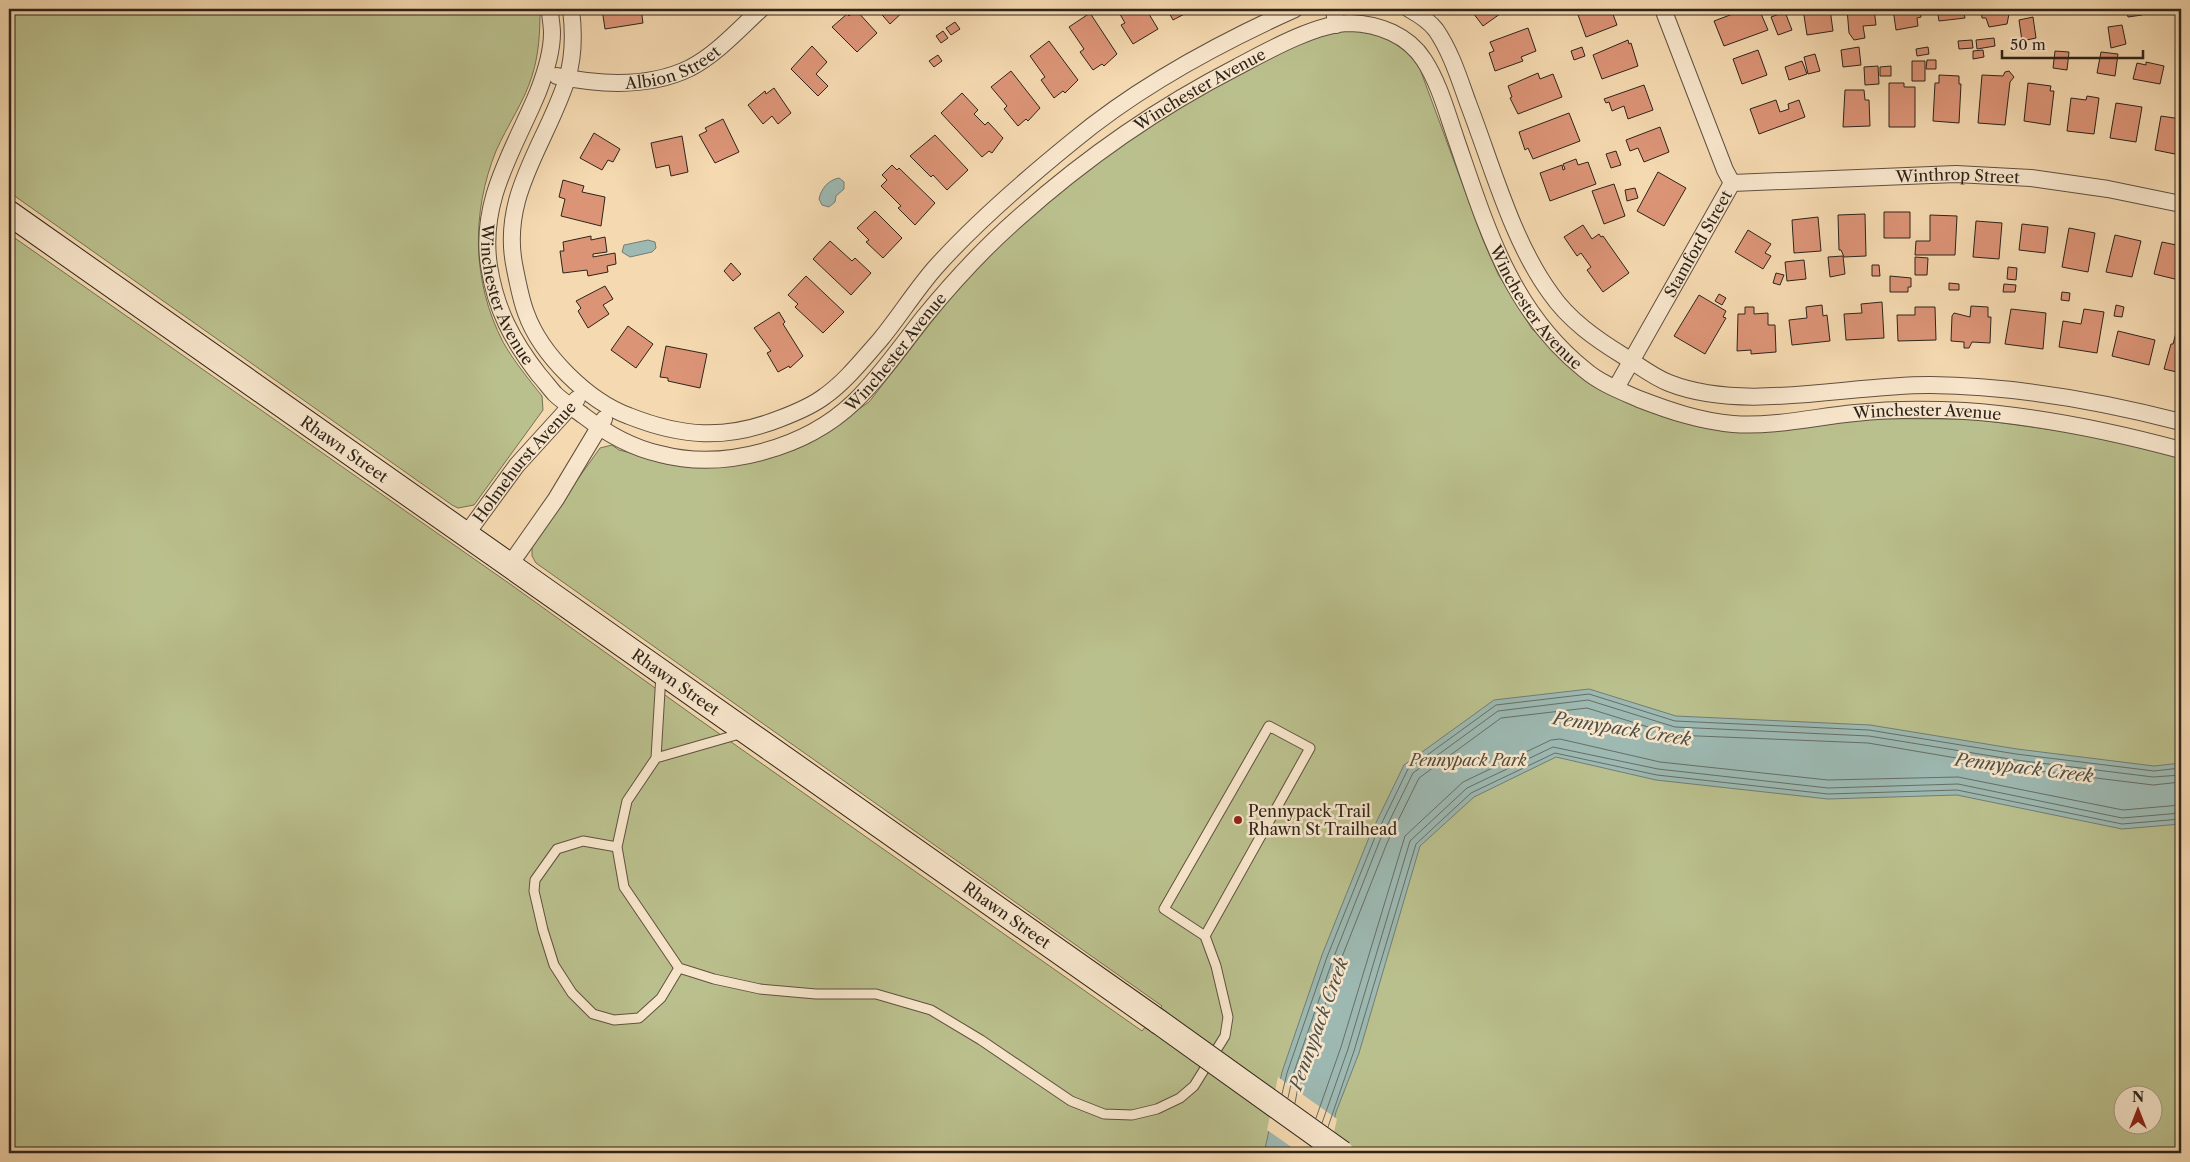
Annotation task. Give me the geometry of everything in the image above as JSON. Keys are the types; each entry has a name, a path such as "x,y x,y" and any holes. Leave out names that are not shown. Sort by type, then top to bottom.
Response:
{"main road":[{"name":"Rhawn Street","path":"9,214 1159,1022 1342,1153"}],"street":[{"name":"Winchester Avenue","path":"550,9 553,38 545,73 523,127 498,179 490,207 487,237 489,266 501,315 515,343 553,393 598,427 633,445 662,455 694,459 730,458 794,440 822,425 852,404 973,262 1029,209 1128,130 1185,94 1297,39 1335,17 1347,23 1370,26 1395,33 1412,45 1425,61 1439,93 1494,246 1516,292 1552,339 1589,374 1616,388 1686,417 1734,424 1774,424 1858,412 1964,411 2077,426 2181,450"},
{"name":"Winchester Avenue","path":"571,9 574,38 567,78 548,126 523,178 514,205 512,235 514,265 526,313 540,341 585,390 610,409 664,429 696,434 732,434 760,427 798,412 825,396 850,374 881,338 923,281 956,245 1076,138 1134,97 1192,60 1295,9"},
{"name":"Albion Street","path":"545,73 602,83 648,82 690,68 728,40 761,9"},
{"name":"Winchester Avenue","path":"1409,9 1435,28 1453,61 1520,238 1551,295 1578,324 1631,361 1668,383 1710,394 1758,397 1881,387 1941,386 1988,389 2085,401 2176,421"},
{"name":"Stamford Street","path":"1616,388 1732,183 1724,170 1663,9"},
{"name":"Winthrop Street","path":"1732,183 1946,174 2031,178 2108,189 2181,204"},
{"path":"956,245 973,262"},
{"name":"Holmehurst Avenue","path":"465,536 517,465 585,390"},
{"name":"Holmehurst Avenue","path":"509,566 556,499 610,409"},
{"path":"2164,445 2176,421"}],"lane":[{"path":"661,672 656,758 627,801 617,847 624,887 679,968 714,979 760,989 816,994 876,994 931,1010 981,1040 1071,1101 1104,1114 1132,1115 1157,1109 1180,1098 1194,1086 1225,1036 1228,1017 1216,966 1205,936 1164,909 1269,726 1310,748 1205,936"},
{"path":"656,758 746,732"},
{"path":"617,847 583,841 557,849 535,880 534,891 554,965 572,993 593,1014 614,1020 639,1018 661,998 679,968"}],"green space":[{"path":"9,9 540,9 539,43 534,68 529,86 496,151 488,175 482,199 478,247 485,296 493,319 507,349 542,396 543,410 474,505 458,508 452,505 9,192"},
{"name":"Pennypack Park","path":"1362,28 1388,39 1402,48 1420,69 1483,240 1498,274 1532,329 1574,368 1669,418 1973,419 2084,434 2181,457 2181,1153 9,1153 9,234 510,584 1142,1031 1162,1006 536,563 532,556 532,543 600,448 612,445 619,450 674,464 731,465 794,450 810,443 869,402 955,292 996,248 1046,202 1136,132 1252,66 1325,32"}],"water":[{"path":"839,178 844,182 844,189 836,196 835,202 829,207 822,205 819,199 823,188 828,183"},
{"path":"648,240 655,242 656,248 652,252 630,257 622,252 624,245"},
{"name":"Pennypack Creek","path":"1589,689 1676,716 1870,725 2017,749 2154,766 2181,763 2181,824 2122,829 1957,795 1828,799 1656,780 1556,757 1474,797 1420,846 1359,1053 1336,1112 1326,1153 1264,1153 1282,1072 1322,955 1370,835 1404,765 1494,700"}],"pier":[{"path":"1278,1077 1337,1119 1329,1153 1300,1153 1267,1130"}],"building":[{"path":"602,9 641,9 643,23 605,29"},
{"path":"877,9 906,9 890,24"},
{"path":"1117,9 1146,9 1158,29 1133,44 1121,25 1125,23"},
{"path":"1167,9 1194,9 1173,20"},
{"path":"1470,9 1507,9 1483,26"},
{"path":"1586,9 1611,9 1617,25 1586,37 1577,12"},
{"path":"1746,9 1759,9 1768,30 1724,46 1714,21"},
{"path":"1803,9 1830,9 1833,31 1807,35"},
{"path":"1847,9 1874,9 1876,25 1863,26 1865,38 1854,40 1849,33"},
{"path":"1893,9 1920,9 1921,17 1917,18 1918,26 1896,30"},
{"path":"1937,9 1963,9 1965,18 1939,21"},
{"path":"1981,9 2010,9 2007,24 1989,27 1986,18 1982,18"},
{"path":"2126,9 2141,9 2142,15 2128,17"},
{"path":"856,10 877,33 857,52 832,27 847,14 849,16"},
{"path":"1785,12 1792,30 1778,35 1771,17"},
{"path":"1090,13 1117,54 1104,66 1102,64 1093,70 1080,52 1084,49 1069,27"},
{"path":"2033,17 2036,38 2022,41 2019,20"},
{"path":"955,22 960,29 951,35 946,28"},
{"path":"2122,25 2126,44 2111,48 2108,27"},
{"path":"1528,28 1536,51 1521,57 1523,61 1495,71 1489,53 1494,51 1490,42"},
{"path":"943,31 948,38 941,43 936,36"},
{"path":"1994,38 1995,46 1977,49 1976,40"},
{"path":"1628,40 1629,44 1631,43 1638,66 1602,79 1593,55"},
{"path":"1972,40 1973,48 1959,49 1958,41"},
{"path":"1049,41 1078,80 1065,93 1063,91 1054,98 1041,80 1045,77 1030,56"},
{"path":"812,46 827,62 816,74 828,86 818,96 791,69"},
{"path":"1582,47 1585,56 1574,60 1571,51"},
{"path":"1859,47 1861,65 1843,67 1841,50"},
{"path":"1928,47 1929,54 1917,56 1916,49"},
{"path":"1758,50 1767,75 1742,84 1733,59"},
{"path":"1983,50 1984,57 1973,59 1973,51"},
{"path":"2055,51 2069,52 2067,70 2053,68"},
{"path":"2101,52 2118,54 2115,76 2097,73"},
{"path":"1815,54 1820,71 1808,74 1804,57"},
{"path":"938,55 942,61 934,67 929,61"},
{"path":"1927,60 1936,60 1936,69 1926,69"},
{"path":"1802,61 1807,74 1789,80 1785,67"},
{"path":"1912,61 1925,61 1925,81 1912,81"},
{"path":"2146,62 2164,66 2160,84 2133,79 2137,63 2146,65"},
{"path":"1878,66 1879,84 1865,85 1864,67"},
{"path":"1891,66 1891,76 1880,76 1880,67"},
{"path":"1011,71 1040,108 1028,121 1026,119 1018,126 1004,109 1007,106 991,87"},
{"path":"2009,71 2014,77 2010,82 2005,125 1978,123 1982,75 2003,76 2005,72"},
{"path":"1538,73 1540,79 1553,74 1562,97 1518,114 1510,98 1512,97 1508,86"},
{"path":"1939,75 1959,76 1959,84 1961,84 1959,123 1933,121 1935,83 1939,83"},
{"path":"1889,83 1904,83 1904,87 1915,87 1915,127 1889,127"},
{"path":"2028,83 2051,86 2050,91 2054,91 2050,125 2024,121"},
{"path":"1644,85 1653,110 1628,119 1624,106 1612,111 1609,102 1606,103 1604,99"},
{"path":"774,88 791,113 778,124 772,116 763,124 748,105 765,91 766,94"},
{"path":"1845,90 1864,90 1865,100 1869,100 1870,126 1843,127"},
{"path":"962,93 978,110 974,114 985,125 988,122 1003,138 992,153 989,151 982,157 941,113"},
{"path":"2087,96 2099,98 2094,134 2067,131 2071,98 2086,100"},
{"path":"1776,100 1780,112 1789,109 1788,104 1799,100 1805,117 1759,134 1750,109"},
{"path":"2116,103 2142,107 2136,142 2110,138"},
{"path":"1569,113 1580,141 1533,159 1528,148 1525,150 1519,132"},
{"path":"2161,116 2181,119 2180,155 2155,150"},
{"path":"723,119 739,152 715,163 699,135 707,131 705,128"},
{"path":"1660,127 1669,152 1644,162 1638,148 1630,151 1626,140"},
{"path":"594,133 620,149 613,162 608,160 602,170 580,158"},
{"path":"935,135 968,170 947,190 933,175 931,177 910,156"},
{"path":"682,136 688,172 671,176 669,165 656,168 651,143"},
{"path":"1616,151 1621,165 1611,168 1606,154"},
{"path":"1576,159 1578,165 1588,162 1596,184 1550,201 1540,173 1562,165 1563,170 1565,169 1563,164"},
{"path":"892,165 897,170 899,168 935,203 915,225 898,208 901,206 881,186 887,180 882,175"},
{"path":"1658,172 1686,188 1664,226 1637,211"},
{"path":"563,180 584,186 582,192 605,197 601,226 561,216 565,199 559,197"},
{"path":"1614,184 1625,216 1604,224 1592,191"},
{"path":"1635,188 1638,198 1627,201 1625,190"},
{"path":"875,211 902,238 883,258 866,242 869,240 857,228"},
{"path":"1884,212 1910,212 1910,238 1884,238"},
{"path":"1865,214 1866,256 1844,257 1841,250 1839,250 1838,215"},
{"path":"1930,215 1957,216 1955,255 1915,255 1916,241 1930,241"},
{"path":"1818,217 1821,251 1794,253 1792,220"},
{"path":"1976,221 2002,223 1999,259 1973,257"},
{"path":"2022,224 2048,227 2045,253 2019,250"},
{"path":"1583,225 1592,239 1599,234 1601,237 1603,236 1629,273 1603,292 1587,270 1591,267 1581,253 1577,256 1564,237"},
{"path":"2069,228 2095,233 2088,272 2062,267"},
{"path":"1748,230 1771,244 1765,253 1771,256 1763,269 1735,252"},
{"path":"2115,235 2141,241 2132,277 2106,272"},
{"path":"591,236 591,240 605,237 607,252 593,254 593,257 615,253 616,264 607,266 608,272 588,276 587,270 563,273 560,251 564,251 563,242"},
{"path":"830,241 852,261 855,258 871,273 851,295 813,259"},
{"path":"2162,242 2181,246 2179,280 2154,274"},
{"path":"1843,256 1845,274 1830,277 1828,257"},
{"path":"1915,257 1928,258 1927,275 1915,275"},
{"path":"1804,260 1806,279 1787,281 1785,262"},
{"path":"731,263 741,274 733,281 724,271"},
{"path":"1872,265 1879,265 1880,276 1872,276"},
{"path":"2008,267 2017,268 2016,280 2007,279"},
{"path":"1776,273 1784,275 1780,285 1773,283"},
{"path":"806,276 844,312 823,333 795,307 798,304 788,295"},
{"path":"1890,276 1911,278 1911,287 1908,287 1908,292 1890,292"},
{"path":"1949,283 1959,284 1959,290 1949,290"},
{"path":"2004,284 2016,285 2015,292 2003,292"},
{"path":"605,286 613,299 603,305 609,314 588,328 578,311 581,308 576,301"},
{"path":"2062,292 2070,293 2069,301 2061,300"},
{"path":"1719,294 1726,298 1722,305 1715,301"},
{"path":"1699,295 1726,311 1723,317 1726,318 1705,354 1674,336"},
{"path":"1882,302 1884,338 1846,340 1844,314 1862,313 1861,304"},
{"path":"1822,305 1823,316 1827,315 1830,341 1792,345 1789,320 1807,318 1806,307"},
{"path":"2116,305 2124,307 2122,317 2114,316"},
{"path":"1971,306 1988,307 1988,317 1991,317 1990,343 1972,342 1969,348 1964,348 1964,342 1951,341 1952,316 1954,313 1970,317"},
{"path":"1745,307 1754,307 1754,314 1768,313 1768,325 1775,325 1776,352 1751,354 1751,350 1737,351 1738,314 1745,314"},
{"path":"1915,307 1935,307 1936,340 1898,341 1897,315 1915,315"},
{"path":"2011,309 2046,313 2043,349 2005,344"},
{"path":"2084,309 2104,312 2097,353 2059,347 2063,321 2081,324"},
{"path":"779,312 785,322 783,324 803,356 790,368 789,366 778,372 767,353 771,351 754,328"},
{"path":"628,326 653,344 636,368 611,350"},
{"path":"2118,331 2155,340 2149,365 2112,356"},
{"path":"2176,333 2181,335 2181,373 2164,369"},
{"path":"666,346 707,354 700,388 668,381 668,378 660,377"}],"place":[{"name":"Pennypack Trail Rhawn St Trailhead","path":"1238,820"}]}
